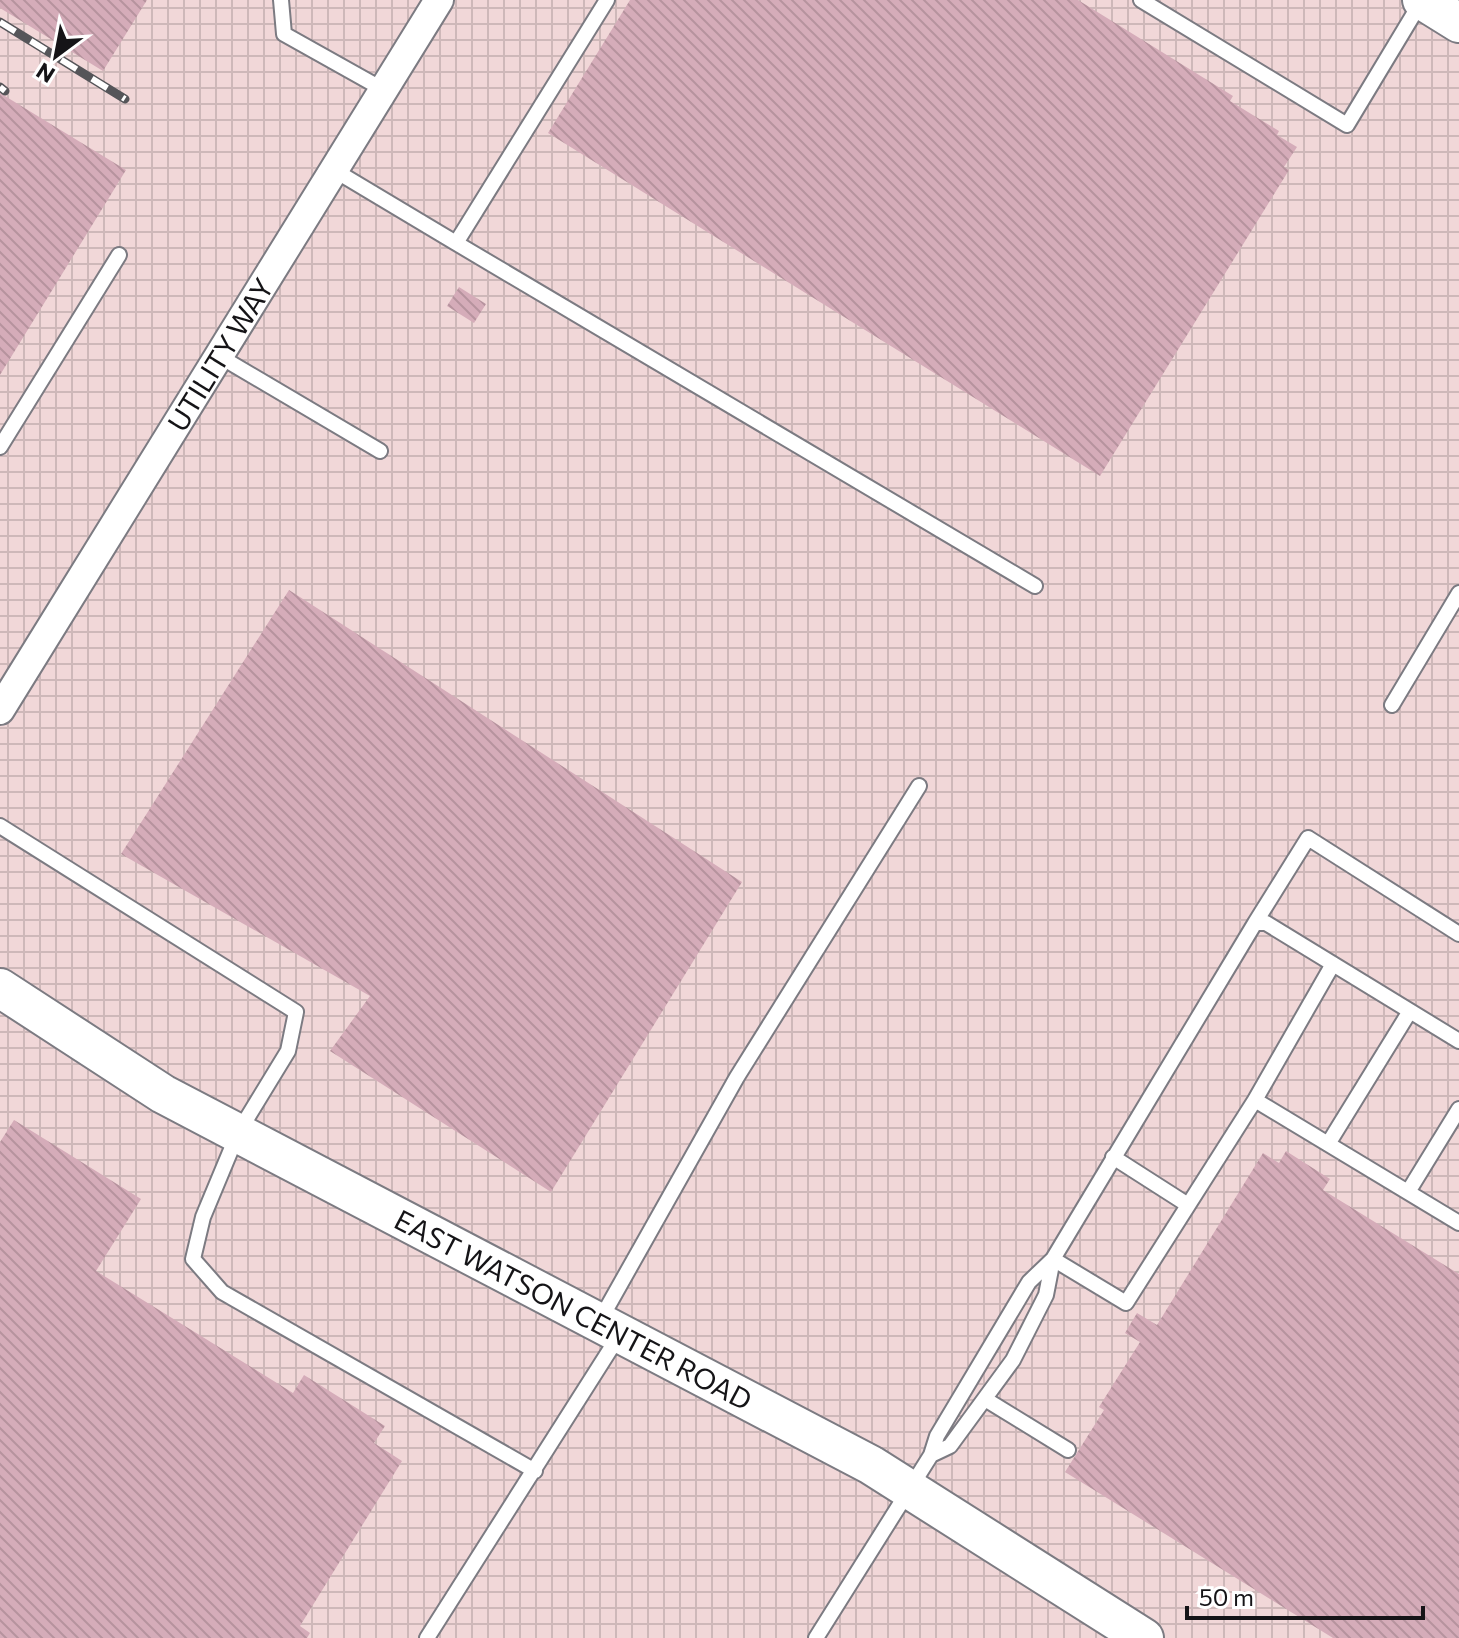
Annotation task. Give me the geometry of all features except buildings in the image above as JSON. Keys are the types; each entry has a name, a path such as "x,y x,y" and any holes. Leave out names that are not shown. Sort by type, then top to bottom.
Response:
{"street":[{"name":"UTILITY WAY","path":"0,710 439,0"},
{"name":"EAST WATSON CENTER ROAD","path":"0,988 163,1094 871,1465 1144,1638"}],"lane":[{"path":"281,0 284,34 384,90"},
{"path":"456,243 607,0"},
{"path":"1141,0 1347,125 1437,7"},
{"path":"334,170 1035,586"},
{"path":"0,447 119,255"},
{"path":"219,356 380,451"},
{"path":"1392,705 1459,593"},
{"path":"427,1638 535,1471 737,1077 919,786"},
{"path":"0,826 296,1012 288,1051 238,1133 203,1217 193,1259 222,1292 535,1471"},
{"path":"816,1638 931,1455 937,1436 1029,1282 1053,1259 1308,838 1459,934"},
{"path":"1255,923 1266,923 1459,1041"},
{"path":"1053,1259 1126,1303 1255,1100 1333,964"},
{"path":"1328,1144 1410,1011"},
{"path":"1255,1100 1459,1223"},
{"path":"1408,1192 1459,1109"},
{"path":"1113,1157 1188,1205"},
{"path":"931,1455 950,1446 1013,1360 1046,1295 1053,1259"},
{"path":"985,1399 1068,1450"}],"shaded area":[{"path":"0,0 1459,0 1459,1638 0,1638"}],"railway":[{"path":"0,22 125,99"},
{"path":"0,87 5,91"}]}
